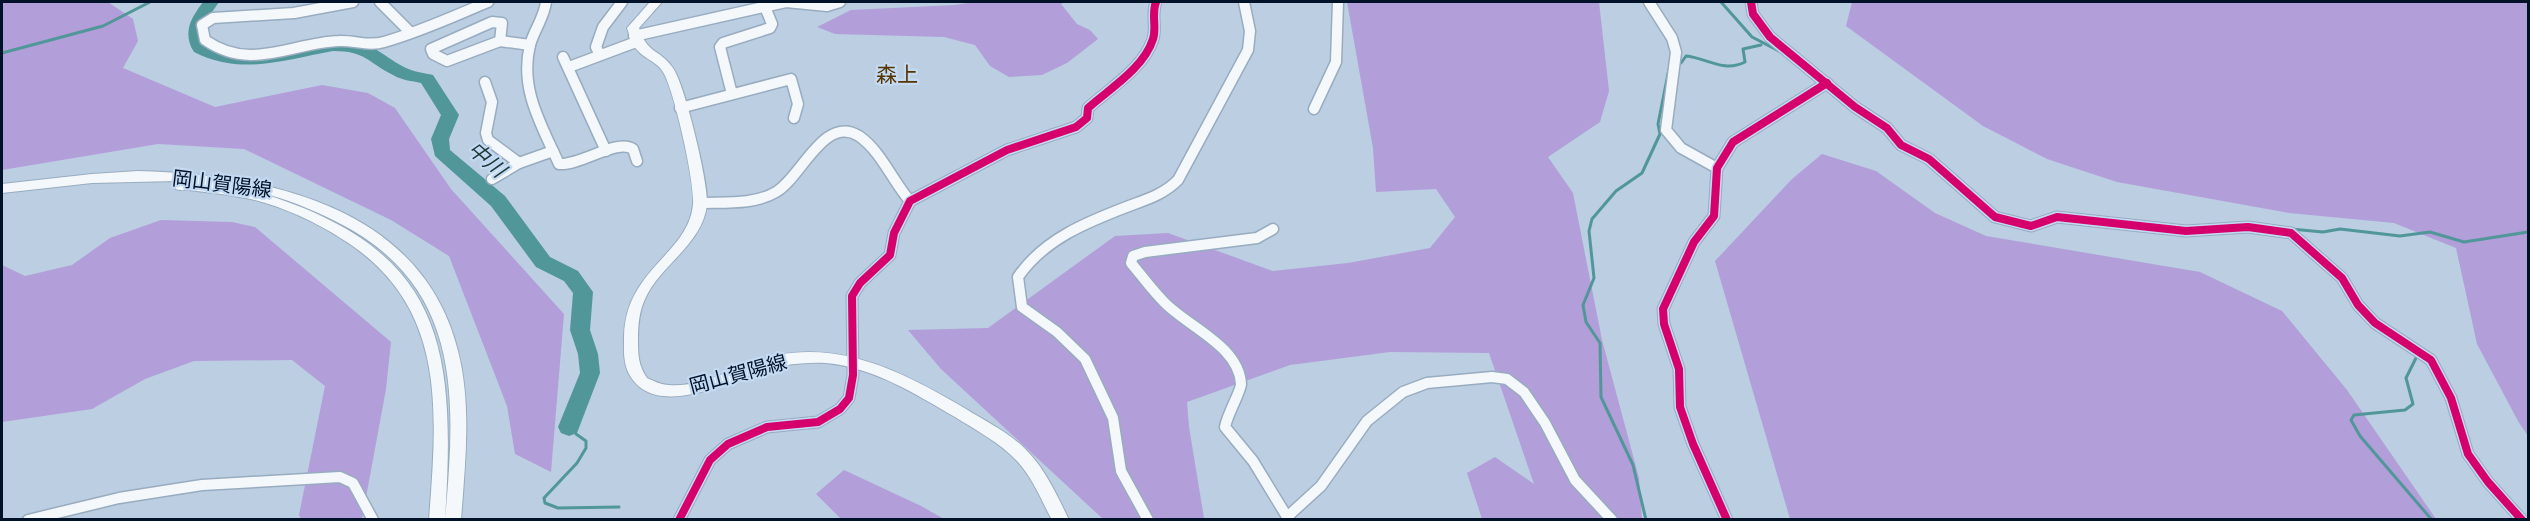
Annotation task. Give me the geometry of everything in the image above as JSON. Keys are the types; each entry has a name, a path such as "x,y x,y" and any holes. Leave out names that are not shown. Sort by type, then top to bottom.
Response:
{"main road":[{"path":"656,2 633,28 639,48 657,58 669,71 680,108 700,202"},
{"path":"635,37 664,2"},
{"name":"岡山賀陽線","path":"2,189 58,180 133,175 200,177 283,192 337,215 373,236 415,276 433,302 444,329 453,361 457,398 459,452 453,519"},
{"name":"岡山賀陽線","path":"2,197 56,189 127,184 192,186 272,201 329,225 359,244 387,267 416,303 429,333 438,371 441,465 437,519"},
{"name":"岡山賀陽線","path":"700,202 689,234 642,292 633,312 630,360 642,382 669,391 687,389 779,360 807,356 878,368 904,379 999,437 1023,458 1061,519"}],"street":[{"path":"353,2 283,14 213,18 202,25 205,40 224,53 266,54 338,41 376,44 489,2"},
{"path":"380,2 410,32"},
{"path":"546,2 530,45 527,83 531,105 559,164 570,165 622,145 631,145 635,148 637,161"},
{"path":"600,55 596,47 598,37 622,2"},
{"path":"569,67 600,55 635,37 767,5 786,2 827,6 840,2"},
{"path":"679,519 710,460 728,444 767,427 818,422 840,409 849,398 852,388 853,362 852,296 860,283 890,255 894,233 910,201 1007,150 1076,127 1087,118 1088,108 1143,57 1153,38 1151,21 1155,2"},
{"path":"1148,519 1121,471 1113,418 1084,359 1064,338 1022,307 1018,277 1033,258 1063,236 1124,208 1157,198 1168,192 1178,180 1248,50 1250,31 1244,2"},
{"path":"1314,109 1336,62 1338,2"},
{"path":"1649,2 1672,38 1676,52 1666,130 1671,139 1681,148 1717,168"},
{"path":"1751,2 1753,15 1770,37 1823,85 1887,128 1901,145 1929,159 1995,217 2031,226 2064,218 2186,231 2248,227 2291,233 2342,278 2358,304 2375,323 2431,360 2451,398 2468,453 2494,489 2522,519"},
{"path":"732,94 720,47 723,43 770,28 772,24 767,5"},
{"path":"500,41 502,23 492,22 431,49 432,54 442,60 454,60 500,41 530,45"},
{"path":"563,57 606,151"},
{"path":"680,108 791,79 799,103 799,111 794,118"},
{"path":"485,82 492,102 486,133 488,140 519,163"},
{"path":"1727,519 1693,444 1680,407 1679,369 1664,324 1663,309 1678,272 1694,242 1714,216 1717,168 1733,142 1823,85"},
{"path":"700,202 747,201 776,193 786,186 829,135 842,131 852,132 862,138 910,201"},
{"path":"492,179 519,163 553,152"},
{"path":"1273,229 1257,238 1145,252 1133,256 1131,263 1165,303 1217,344 1239,369 1240,388 1228,411 1225,427 1228,435 1253,461 1288,518 1321,486 1351,440 1367,421 1403,392 1427,383 1492,377 1507,379 1517,384 1545,423 1575,480 1612,519"},
{"path":"28,519 119,498 202,485 340,477 354,483 373,519"}],"shaded area":[{"path":"2,2 108,2 133,19 138,41 123,68 215,107 322,85 368,93 395,108 451,189 564,314 551,472 515,454 507,406 449,256 391,220 244,149 158,144 2,170"},
{"path":"974,2 1065,2 1061,4 1077,24 1090,30 1098,39 1067,63 1042,75 1009,77 990,66 975,45 944,37 835,34 817,27 851,10"},
{"path":"1347,2 1599,2 1609,91 1600,122 1548,157 1573,193 1602,340 1639,478 1642,519 1482,519 1467,473 1495,457 1534,484 1489,353 1390,352 1290,365 1187,402 1204,518 1103,519 941,369 908,330 988,328 1115,236 1168,233 1273,271 1348,263 1430,248 1455,217 1436,189 1376,192 1373,148"},
{"path":"1852,2 2528,2 2528,436 2477,344 2456,248 2394,223 2289,213 2117,182 2047,159 1983,126 1846,26"},
{"path":"1822,154 1876,171 1935,213 1986,236 2200,272 2282,311 2347,390 2436,519 1790,519 1715,261 1792,179"},
{"path":"161,220 232,222 255,227 391,342 386,389 362,519 301,519 299,515 325,386 292,360 194,361 145,379 92,409 2,422 2,265 25,276 72,265 110,238"},
{"path":"844,470 944,519 841,519 816,494"}],"waterway":[{"path":"2,53 103,26 150,2"},
{"name":"中川","path":"211,2 200,19 196,35 200,48 216,56 241,61 333,46 349,46 373,53 400,72 427,79 450,115 440,139 441,152 498,201 543,262 571,276 583,292 580,330 588,354 590,373 569,427"},
{"path":"1721,2 1752,37 1781,52"},
{"path":"1681,63 1686,56 1723,65 1737,65 1745,62 1743,49 1761,45"},
{"path":"1646,520 1633,465 1601,397 1600,343 1586,322 1583,305 1594,278 1589,231 1592,219 1616,191 1642,173 1660,134 1658,124 1669,69"},
{"path":"2291,229 2323,232 2340,229 2400,236 2430,232 2464,242 2528,232"},
{"path":"2417,356 2406,378 2413,404 2405,410 2354,415 2351,420 2360,436 2432,520"},
{"path":"576,434 586,441 586,448 577,463 544,498 545,503 558,508 619,507"}],"cycle path":[{"path":"679,520 710,460 728,444 767,427 818,422 840,409 849,398 853,375 852,296 860,283 890,255 894,233 910,201 1007,150 1076,127 1087,118 1088,108 1125,76 1149,48 1154,35 1153,12 1156,2"},
{"path":"1751,2 1753,14 1770,37 1818,74 1855,107 1887,128 1901,145 1929,159 1995,217 2031,226 2057,217 2186,231 2248,227 2291,233 2342,278 2358,305 2375,323 2431,360 2451,398 2468,454 2488,482 2522,520"},
{"path":"1727,520 1693,444 1680,407 1679,369 1664,324 1663,309 1678,272 1694,242 1714,216 1717,168 1733,142 1827,83"}],"district":[{"name":"森上","path":"897,74"}]}
